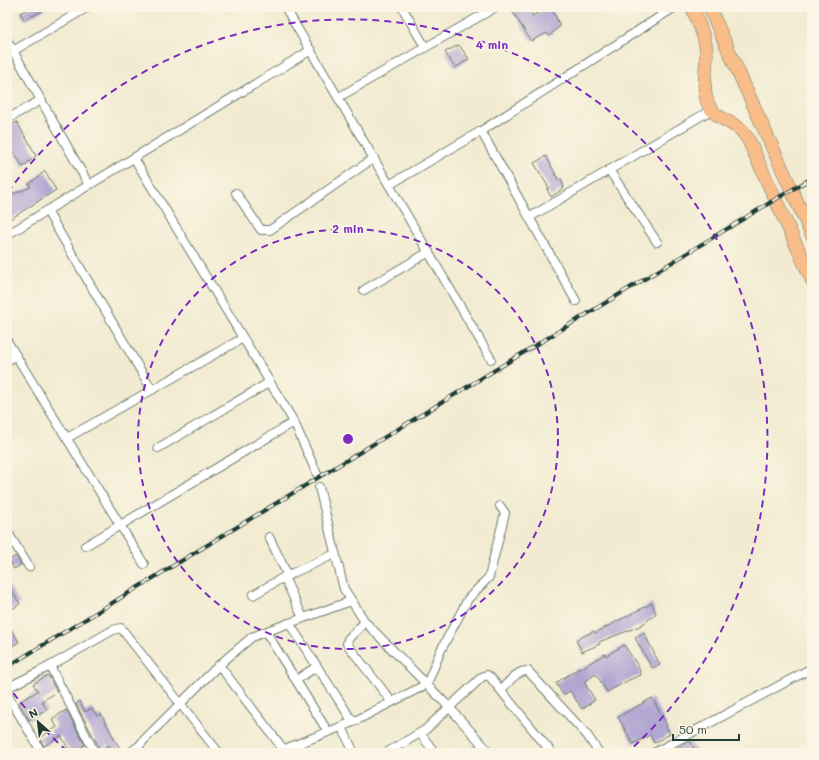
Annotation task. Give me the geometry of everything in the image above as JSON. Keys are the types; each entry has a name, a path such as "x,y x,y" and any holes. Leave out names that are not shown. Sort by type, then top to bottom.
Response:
{"main road":[{"path":"692,7 703,34 706,47 707,60 704,85 706,98 711,110 740,130 748,138 812,280"},
{"path":"709,7 812,235"},
{"path":"778,203 795,195"}],"street":[{"path":"13,51 88,7"},
{"path":"285,7 491,359"},
{"path":"402,7 425,47"},
{"path":"338,97 496,7"},
{"path":"390,185 481,131 675,7"},
{"path":"7,40 89,186"},
{"path":"7,235 311,50"},
{"path":"7,119 41,100"},
{"path":"530,217 711,110"},
{"path":"481,131 576,301"},
{"path":"134,158 294,422 317,474"},
{"path":"236,193 262,230 270,230 374,158"},
{"path":"609,170 657,242"},
{"path":"47,211 152,390"},
{"path":"364,290 429,252"},
{"path":"67,438 243,338"},
{"path":"7,341 144,564"},
{"path":"7,360 16,355"},
{"path":"158,448 270,382"},
{"path":"85,546 294,422"},
{"path":"319,487 344,590 351,601 365,622 450,707 490,753"},
{"path":"275,753 342,727 427,684 441,650 468,599 489,577 505,513 500,506"},
{"path":"7,531 29,567"},
{"path":"269,537 303,618"},
{"path":"253,594 286,576 335,554"},
{"path":"129,753 139,746 219,665 252,637 351,601"},
{"path":"365,622 348,639 347,644 391,702"},
{"path":"289,623 316,667 353,722"},
{"path":"7,688 50,666 113,630 121,628 219,753"},
{"path":"266,632 328,732"},
{"path":"219,665 284,750"},
{"path":"50,666 95,753"},
{"path":"296,680 316,667"},
{"path":"654,753 812,668"},
{"path":"501,690 522,670 528,671 587,735 599,753"},
{"path":"386,753 420,733 482,677 487,675 552,753"},
{"path":"7,694 42,753"},
{"path":"342,727 354,753"},
{"path":"420,733 434,753"},
{"path":"139,746 144,753"},
{"path":"473,753 483,746"}],"building":[{"path":"32,7 50,7 25,20 20,13"},
{"path":"517,7 529,7 532,16 551,7 560,26 549,36 547,33 531,41 511,9"},
{"path":"459,45 469,59 455,68 445,52"},
{"path":"17,122 36,156 23,167 7,141 7,127"},
{"path":"546,156 559,181 561,179 564,188 551,197 547,189 549,188 534,163"},
{"path":"45,171 56,190 7,221 7,196 31,187 29,184"},
{"path":"16,556 21,565 14,569 9,560"},
{"path":"7,583 20,604 7,612"},
{"path":"652,603 656,614 640,626 599,642 600,644 582,652 576,640 594,631 595,633"},
{"path":"7,622 19,642 7,649"},
{"path":"644,633 660,665 652,668 635,638"},
{"path":"624,645 638,666 641,675 607,692 596,674 584,682 595,700 582,709 570,691 563,695 556,683 579,668 580,669 605,654 606,656"},
{"path":"48,675 57,692 42,701 47,710 29,720 19,702 38,691 33,684"},
{"path":"652,698 667,725 666,726 670,734 654,743 650,735 633,744 618,717"},
{"path":"80,701 85,712 92,708 97,716 101,714 123,753 114,753 109,745 100,749 76,704"},
{"path":"66,710 85,745 82,746 86,753 71,753 61,736 44,746 39,738 57,727 52,719"},
{"path":"690,741 697,753 668,753"}],"railway":[{"path":"7,667 812,178"}]}
